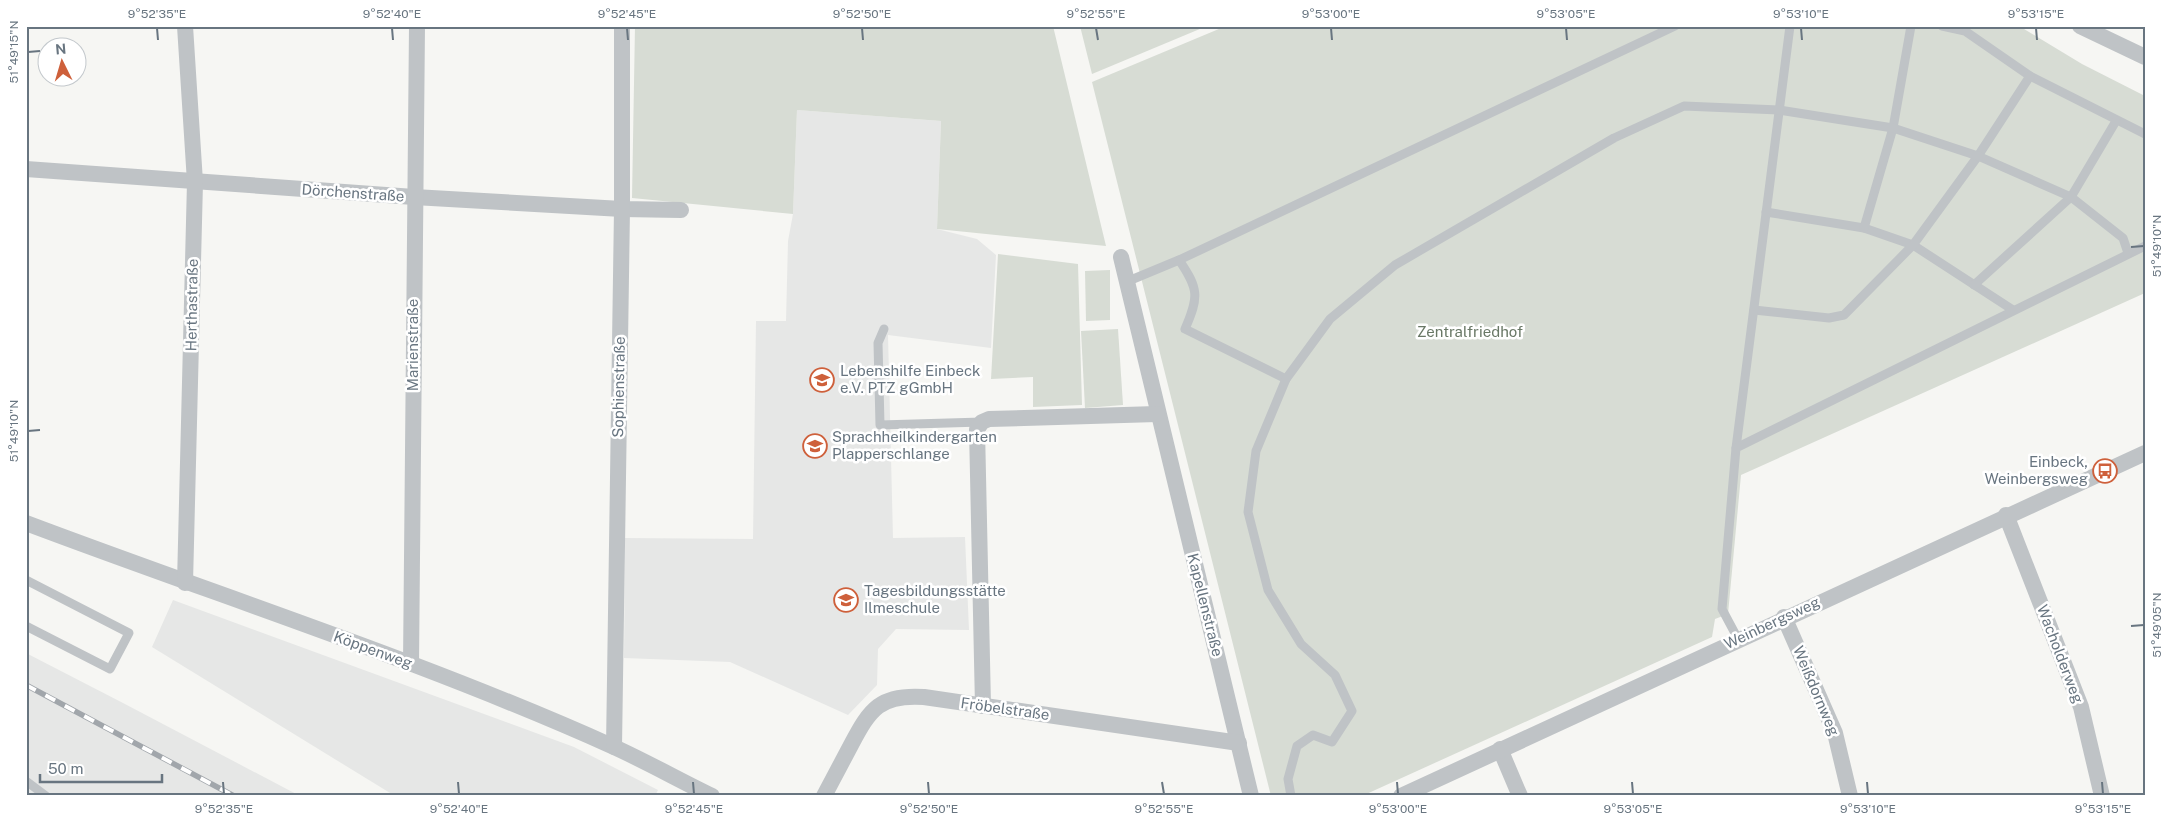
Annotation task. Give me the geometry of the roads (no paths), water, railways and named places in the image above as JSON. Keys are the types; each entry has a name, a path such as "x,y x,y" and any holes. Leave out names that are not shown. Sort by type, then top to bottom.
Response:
{"street":[{"name":"Herthastraße","path":"185,26 195,182 185,583"},
{"name":"Marienstraße","path":"410,664 417,26"},
{"name":"Sophienstraße","path":"614,747 622,210 622,26"},
{"path":"2080,26 2145,57"},
{"name":"Dörchenstraße","path":"26,169 414,197 622,210 680,210"},
{"name":"Kapellenstraße","path":"1120,257 1251,796"},
{"path":"983,706 977,429 982,422 989,418 1157,414"},
{"name":"Weinbergsweg","path":"1401,796 2006,515 2145,453"},
{"name":"Wacholderweg","path":"2006,515 2081,707 2102,796"},
{"name":"Köppenweg","path":"26,523 185,583 410,664 614,747 712,796"},
{"name":"Weißdornweg","path":"1784,618 1835,734 1850,796"},
{"name":"Fröbelstraße","path":"824,796 864,720 880,704 896,698 909,696 1239,743"},
{"path":"1500,749 1520,796"}],"lane":[{"path":"1126,282 1179,260 1675,26"},
{"path":"1738,639 1722,609 1736,448 1790,26"},
{"path":"1864,228 1893,128 1912,26"},
{"path":"1942,26 1965,31 2030,76 2145,134"},
{"path":"1754,310 1829,318 1844,314 1913,245 1978,156 2030,76"},
{"path":"1290,796 1288,780 1296,746 1313,735 1332,742 1352,711 1335,675 1301,644 1268,590 1248,512 1256,451 1286,379 1330,319 1395,265 1614,138 1684,106 1779,110 1893,128 1978,156 2071,197 2122,238 2128,254"},
{"path":"1974,285 2071,197 2116,121"},
{"path":"1766,212 1864,228 1913,245 2013,310"},
{"path":"1736,448 2145,246"},
{"path":"1179,260 1192,279 1197,293 1194,308 1185,329 1286,379"},
{"path":"884,329 878,343 880,424 982,422"},
{"path":"26,580 128,633 110,669 26,626"},
{"path":"26,781 46,796"}],"railway":[{"path":"26,685 234,796"}],"place":[{"name":"Lebenshilfe Einbeck e.V. PTZ gGmbH","path":"822,380"},
{"name":"Sprachheilkindergarten Plapperschlange","path":"815,446"},
{"name":"Einbeck, Weinbergsweg","path":"2105,471"},
{"name":"Tagesbildungsstätte Ilmeschule","path":"846,600"}],"park label":[{"name":"Zentralfriedhof","path":"1470,332"}]}
